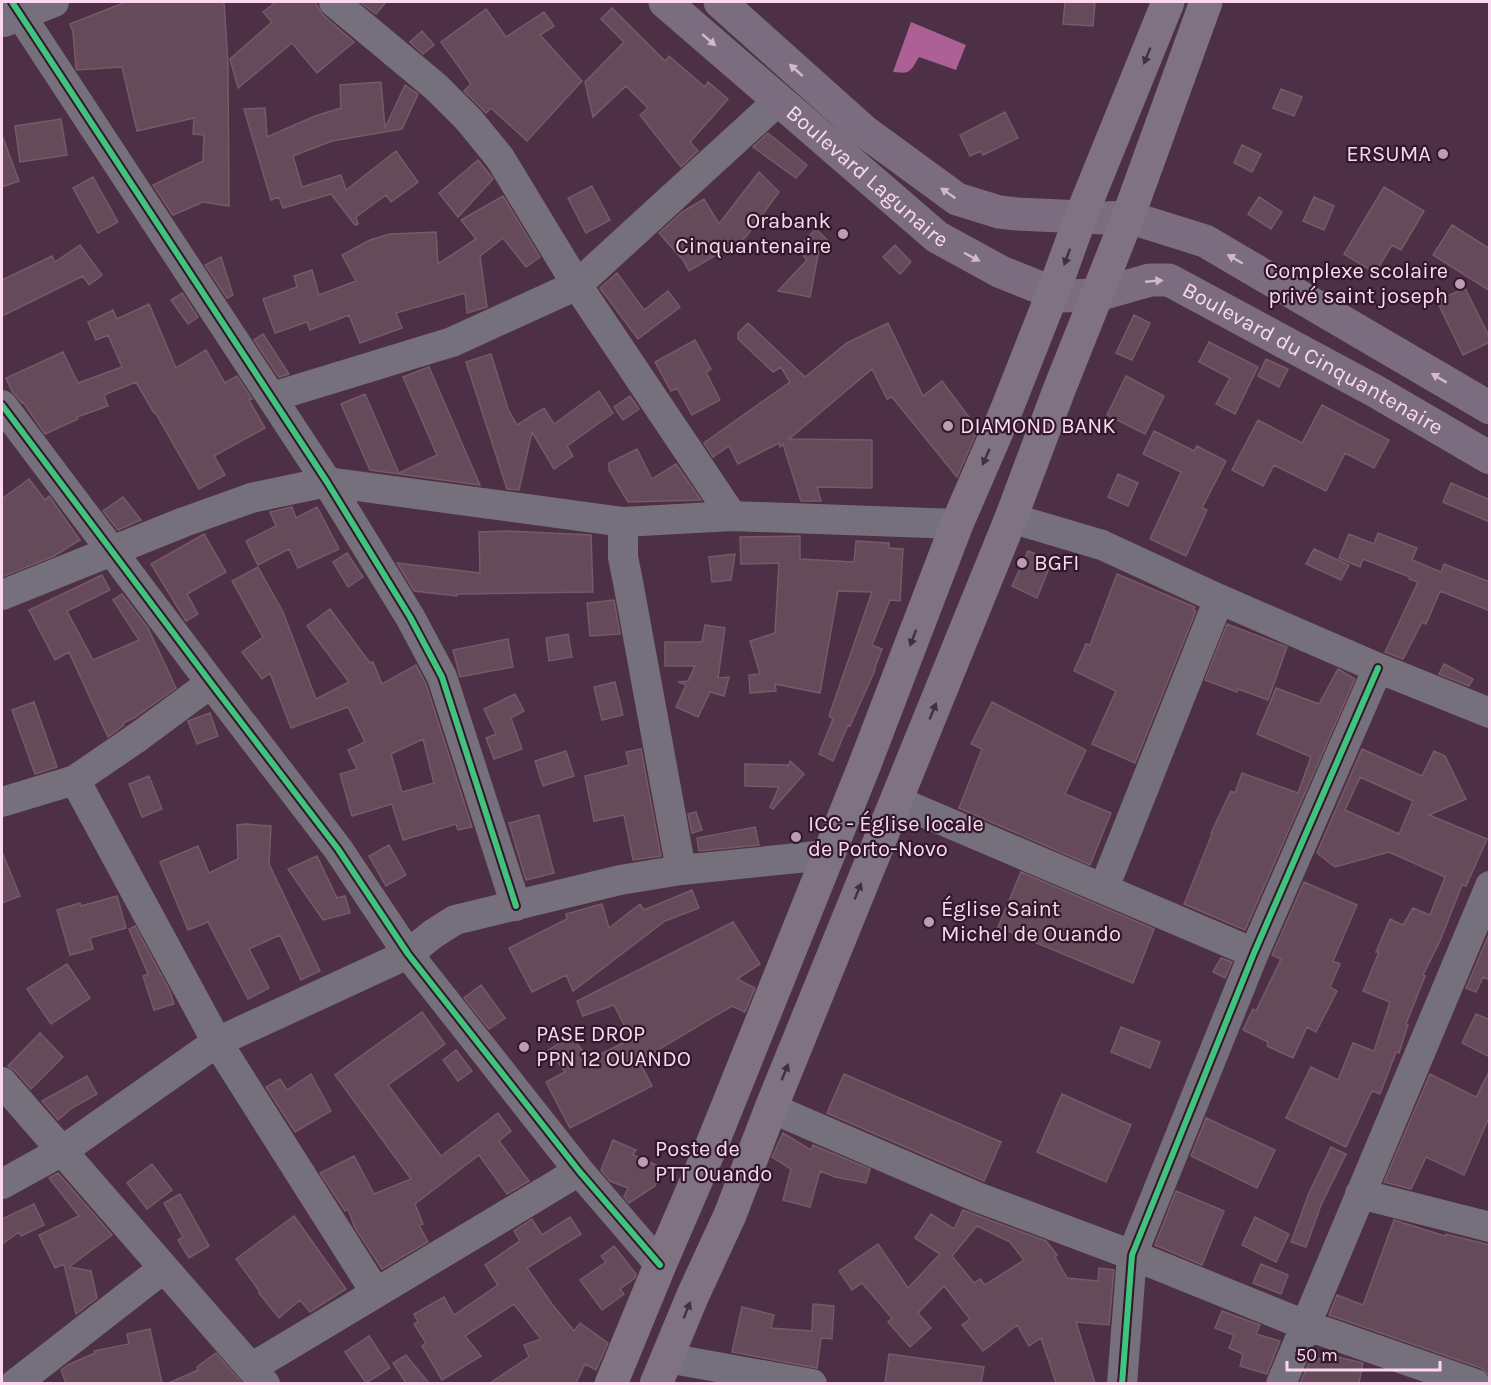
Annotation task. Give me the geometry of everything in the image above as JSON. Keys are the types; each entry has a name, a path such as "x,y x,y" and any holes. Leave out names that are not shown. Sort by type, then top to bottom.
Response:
{"highway":[{"path":"611,1383 713,1142 865,764 957,524 1006,411 1081,216 1168,2"},
{"path":"662,1371 693,1294 730,1215 771,1108 1011,518 1128,217 1206,2"}],"main road":[{"name":"Boulevard Lagunaire","path":"664,2 937,237 1001,272 1053,292 1065,296 1097,295"},
{"name":"Boulevard Lagunaire","path":"720,2 864,131 957,199 999,212 1038,216 1128,217"},
{"name":"Boulevard du Cinquantenaire","path":"1128,217 1205,241 1490,408"},
{"name":"Boulevard du Cinquantenaire","path":"1097,295 1150,280 1169,280 1375,391 1490,458"}],"street":[{"path":"54,2 11,13 272,397 410,617 442,677 516,906"},
{"path":"334,2 436,87 469,120 500,158 577,285 732,516"},
{"path":"272,397 452,342 577,285 779,100"},
{"path":"2,405 338,849 408,954 579,1171 660,1265"},
{"path":"2,595 184,522 251,498 327,482 623,522 732,516 957,524"},
{"path":"1011,518 1102,544 1219,599 1378,668 1490,712"},
{"path":"623,522 625,565 681,870"},
{"path":"1104,888 1219,599"},
{"path":"1122,1383 1132,1255 1254,953 1378,668"},
{"path":"2,802 75,780 211,683"},
{"path":"75,780 217,1042 376,1293"},
{"path":"897,801 1254,953"},
{"path":"2,1184 62,1151 217,1042 408,954 455,920 620,880 681,870 827,855"},
{"path":"1281,1383 1489,887"},
{"path":"2,1082 258,1376 376,1293 579,1171"},
{"path":"771,1108 977,1197 1132,1255 1305,1325 1475,1383"},
{"path":"1360,1194 1490,1227"},
{"path":"15,1383 164,1269"},
{"path":"662,1371 812,1383"}],"shaded area":[{"path":"911,22 966,45 956,70 919,57 909,71 893,72"}],"building":[{"path":"126,2 224,2 228,65 229,206 203,202 173,215 153,185 203,161 204,135 193,134 194,118 137,131 122,67 77,70 70,24"},
{"path":"276,2 315,2 323,15 354,42 317,73 292,43 238,88 230,59 272,22 263,12"},
{"path":"360,2 386,2 376,14"},
{"path":"1065,2 1095,2 1093,26 1063,24"},
{"path":"612,8 665,61 669,56 705,87 708,82 728,99 690,142 698,151 681,167 640,115 648,108 626,86 593,117 585,82 624,42 601,19"},
{"path":"486,9 506,37 544,12 554,26 540,35 582,81 527,141 491,108 486,113 464,91 471,84 441,42"},
{"path":"422,31 434,45 423,54 410,42"},
{"path":"381,82 385,128 405,85 418,94 402,129 332,141 293,156 302,187 341,175 346,190 396,151 418,182 391,202 386,195 356,217 358,224 355,225 331,194 283,208 279,197 271,200 244,109 265,108 267,137 315,116 341,108 340,85"},
{"path":"1281,89 1302,97 1294,116 1273,108"},
{"path":"1005,112 1018,138 983,155 981,151 970,156 960,135"},
{"path":"61,119 67,155 20,162 15,126"},
{"path":"768,133 807,165 796,178 753,147"},
{"path":"2,139 19,181 2,187"},
{"path":"1242,145 1261,154 1252,172 1234,163"},
{"path":"478,160 493,179 458,217 439,193"},
{"path":"759,172 779,192 745,238 689,271 683,260 659,233 682,212 704,199 719,224"},
{"path":"93,177 118,222 98,233 73,188"},
{"path":"592,186 610,220 586,233 568,198"},
{"path":"1384,187 1424,211 1401,250 1392,245 1375,273 1344,254"},
{"path":"503,196 540,257 526,267 503,238 480,256 487,307 467,313 465,293 396,313 402,328 360,343 349,315 310,330 307,322 275,333 263,299 297,287 294,276 312,270 319,295 356,281 342,255 370,240 390,234 436,232 438,264 476,239 461,220"},
{"path":"1259,197 1282,212 1271,229 1248,214"},
{"path":"1314,197 1334,206 1324,230 1303,221"},
{"path":"1452,225 1490,249 1490,291 1433,255"},
{"path":"816,229 828,241 819,250 810,297 778,291 807,260 797,248"},
{"path":"80,245 102,275 89,285 83,276 2,316 2,280 52,256 55,262"},
{"path":"895,245 911,262 900,274 883,257"},
{"path":"221,257 233,295 227,298 205,265"},
{"path":"617,273 644,310 668,291 680,307 638,339 600,288"},
{"path":"1465,288 1490,342 1463,355 1437,301"},
{"path":"182,293 198,317 188,324 171,300"},
{"path":"149,304 176,368 206,350 225,383 237,376 252,399 249,400 265,428 214,456 225,475 199,489 136,382 104,395 108,406 77,417 78,419 45,434 23,402 12,391 6,378 63,352 78,383 122,367 108,335 96,340 88,322 113,310 117,319"},
{"path":"1134,315 1150,323 1132,360 1116,353"},
{"path":"748,323 805,377 847,343 888,323 923,396 942,381 978,429 957,477 892,397 887,399 872,369 789,439 872,440 872,488 817,487 821,501 801,501 783,444 780,447 779,443 738,464 729,446 713,457 704,443 790,382 781,367 773,372 738,339 738,333"},
{"path":"263,334 289,374 279,377 254,340"},
{"path":"695,340 711,369 706,372 720,400 692,415 677,388 671,391 655,362"},
{"path":"1209,342 1258,367 1235,414 1216,404 1230,378 1199,362"},
{"path":"491,354 508,409 517,425 544,408 554,424 599,391 613,413 567,446 573,456 554,469 532,432 519,490 507,489 466,362"},
{"path":"1266,359 1288,369 1279,387 1258,376"},
{"path":"429,367 480,485 370,470 341,404 365,394 399,473 437,455 403,377"},
{"path":"1126,376 1164,396 1145,434 1107,415"},
{"path":"630,396 639,409 623,420 614,407"},
{"path":"1322,405 1389,440 1374,468 1345,453 1326,491 1274,465 1263,486 1232,470 1258,420 1302,443"},
{"path":"1154,431 1194,451 1197,446 1226,461 1202,508 1207,510 1186,556 1150,539 1181,472 1143,454"},
{"path":"637,449 652,479 676,464 701,500 628,502 609,470 609,463"},
{"path":"1118,474 1138,483 1128,506 1108,497"},
{"path":"29,479 45,500 49,496 80,540 54,556 2,577 2,499"},
{"path":"1451,483 1490,500 1490,522 1443,502"},
{"path":"123,497 141,520 118,530 103,511"},
{"path":"292,507 296,518 317,507 339,549 298,568 289,549 258,565 246,541 276,526 270,512"},
{"path":"479,532 591,535 593,592 457,594 457,596 414,591 397,563 480,573"},
{"path":"1378,533 1417,548 1412,560 1441,572 1444,564 1490,582 1490,611 1440,591 1426,624 1422,622 1403,659 1385,652 1418,582 1363,559 1360,567 1339,558 1349,534 1374,544"},
{"path":"204,534 226,572 187,594 198,614 186,621 151,564"},
{"path":"800,536 800,559 854,562 856,541 889,543 889,548 903,549 900,601 890,600 872,645 882,649 875,670 833,761 819,754 833,719 829,716 872,592 838,591 820,693 775,684 776,691 750,693 749,675 760,674 750,641 775,633 779,563 741,564 740,537"},
{"path":"1314,549 1349,565 1341,580 1306,564"},
{"path":"1028,551 1052,561 1037,598 1012,586"},
{"path":"347,553 363,577 348,587 333,562"},
{"path":"735,554 731,580 712,582 709,557"},
{"path":"258,567 283,612 316,699 349,682 307,626 330,609 370,663 373,662 382,684 416,665 426,684 472,827 458,830 456,824 403,840 392,804 352,816 340,774 357,769 348,750 365,742 348,707 291,728 270,673 262,679 242,652 263,637 232,581","holes":["423,739 434,783 402,792 391,754"]},
{"path":"1117,574 1195,607 1193,610 1196,611 1135,763 1092,744 1116,691 1074,671 1086,644 1090,645"},
{"path":"102,575 110,590 67,611 93,660 139,640 113,600 122,594 148,628 176,688 134,718 123,723 124,725 108,737 69,652 55,660 29,610"},
{"path":"614,600 620,634 590,636 587,603"},
{"path":"1227,624 1287,647 1268,700 1205,680"},
{"path":"705,625 725,628 718,678 729,677 724,696 710,692 698,717 676,707 686,685 678,682 688,681 695,666 665,666 665,642 702,642"},
{"path":"568,634 572,657 549,661 546,638"},
{"path":"508,639 513,667 460,677 453,650"},
{"path":"1444,664 1473,679 1469,686 1439,674"},
{"path":"1338,669 1355,679 1245,930 1184,904 1211,833 1231,791 1235,793 1242,773 1298,793 1311,757 1257,734 1276,688 1319,704"},
{"path":"615,682 623,715 602,720 594,687"},
{"path":"515,694 524,711 511,718 522,749 494,759 486,738 496,734 484,709"},
{"path":"34,702 57,767 35,774 12,710"},
{"path":"992,702 1086,750 1065,794 1111,813 1090,865 959,808 982,749 971,744"},
{"path":"210,713 218,736 197,744 188,721"},
{"path":"641,749 661,856 633,860 624,815 594,821 585,776 629,765 626,752"},
{"path":"1362,749 1422,776 1434,751 1445,756 1466,799 1429,815 1487,839 1466,886 1462,885 1440,941 1423,975 1425,976 1406,1024 1408,1025 1399,1053 1396,1052 1380,1094 1372,1091 1346,1147 1286,1118 1311,1067 1338,1080 1353,1043 1374,1051 1390,1002 1363,991 1379,952 1376,952 1390,919 1403,925 1413,908 1430,915 1445,877 1389,852 1335,867 1317,853","holes":["1360,777 1413,801 1399,834 1345,810"]},
{"path":"566,751 574,776 543,786 535,761"},
{"path":"790,761 804,774 773,809 770,807 779,787 745,786 745,764 787,765 788,767"},
{"path":"149,776 162,809 142,817 129,784"},
{"path":"696,812 702,830 692,833 688,814"},
{"path":"539,815 554,873 526,880 509,823"},
{"path":"237,825 271,826 269,864 320,971 301,980 280,935 249,949 269,988 248,999 208,922 188,930 160,862 198,846 209,873 238,859"},
{"path":"755,827 759,845 699,851 697,838"},
{"path":"389,845 406,875 386,886 369,856"},
{"path":"2,852 20,896 2,903"},
{"path":"317,856 337,898 345,896 350,913 323,920 288,869"},
{"path":"1021,872 1154,929 1133,983 998,927"},
{"path":"1304,882 1357,905 1333,961 1340,964 1330,987 1337,991 1316,1032 1307,1027 1293,1058 1267,1046 1268,1042 1243,1030 1253,1009 1256,1011 1281,959 1272,955"},
{"path":"692,890 699,908 665,921 573,991 566,975 532,992 509,948 567,919 566,914 602,904 609,928 640,904 644,910"},
{"path":"117,896 126,928 90,938 93,949 70,955 57,910"},
{"path":"733,922 760,964 737,979 755,988 745,1012 732,1006 639,1061 652,1086 570,1128 546,1082 565,1072 549,1050 571,1035 589,1060 631,1039 614,1005 583,1016 577,1001"},
{"path":"135,926 170,991 174,1004 154,1010 143,976 148,974 129,929"},
{"path":"1490,932 1490,980 1483,977 1476,992 1466,988"},
{"path":"1221,958 1232,962 1225,978 1213,972"},
{"path":"67,964 90,998 51,1024 27,989"},
{"path":"481,985 505,1018 489,1029 464,998"},
{"path":"422,1012 445,1044 388,1085 441,1156 498,1113 511,1131 499,1141 529,1181 507,1194 479,1155 415,1204 423,1224 419,1225 428,1242 382,1269 355,1228 348,1209 345,1211 320,1173 354,1156 374,1194 411,1179 335,1075"},
{"path":"1476,1014 1490,1020 1490,1057 1462,1043"},
{"path":"1121,1027 1160,1042 1150,1068 1111,1052"},
{"path":"40,1033 63,1057 31,1089 8,1066"},
{"path":"456,1050 472,1071 458,1081 443,1060"},
{"path":"1490,1070 1490,1115 1464,1175 1426,1157 1411,1189 1384,1182 1430,1074 1476,1097"},
{"path":"311,1074 331,1111 295,1132 266,1087 280,1079 287,1090"},
{"path":"844,1074 1001,1142 984,1181 827,1113"},
{"path":"87,1076 97,1094 72,1108 58,1120 42,1101"},
{"path":"1062,1094 1131,1125 1106,1182 1037,1152"},
{"path":"1206,1118 1275,1150 1257,1188 1191,1156"},
{"path":"783,1133 811,1150 813,1145 870,1169 866,1183 835,1177 820,1171 810,1207 783,1200 791,1169 772,1157"},
{"path":"613,1140 636,1150 633,1155 663,1168 655,1186 629,1203 624,1197 628,1188 610,1181 601,1170"},
{"path":"1331,1147 1346,1154 1321,1205 1306,1247 1291,1242 1309,1193"},
{"path":"152,1164 172,1190 147,1209 127,1183"},
{"path":"58,1173 112,1235 69,1267 91,1271 97,1298 76,1314 64,1264 55,1268 39,1235 79,1216 49,1178"},
{"path":"1176,1191 1224,1211 1202,1265 1155,1245"},
{"path":"180,1194 209,1246 189,1258 178,1240 183,1237 164,1203"},
{"path":"34,1204 44,1225 21,1236 19,1232 2,1244 2,1219"},
{"path":"963,1210 1046,1241 1057,1255 1055,1257 1067,1278 1098,1281 1099,1268 1114,1270 1109,1325 1076,1322 1095,1383 1056,1383 1041,1338 1029,1346 1017,1325 983,1351 962,1325 970,1319 944,1286 918,1313 931,1328 910,1347 888,1322 892,1318 862,1283 852,1290 839,1271 878,1244 908,1288 940,1254 915,1238 931,1214 954,1229","holes":["977,1226 1010,1242 1024,1260 985,1285 980,1279 974,1283 952,1256"]},
{"path":"294,1216 346,1289 310,1312 300,1300 279,1318 236,1259"},
{"path":"570,1217 581,1234 527,1268 574,1331 580,1323 608,1343 596,1370 585,1364 576,1383 490,1383 529,1357 524,1345 541,1339 514,1304 465,1336 481,1356 442,1380 422,1346 426,1343 414,1324 418,1322 414,1314 444,1297 454,1315 498,1285 485,1265 520,1241 514,1231 532,1219 542,1235"},
{"path":"1255,1217 1289,1234 1276,1262 1242,1245"},
{"path":"1394,1220 1445,1236 1446,1234 1490,1245 1490,1376 1481,1368 1329,1315 1337,1295 1363,1305"},
{"path":"614,1246 636,1274 635,1278 620,1289 624,1294 602,1310 580,1280 606,1262 601,1256"},
{"path":"1261,1264 1288,1275 1281,1294 1253,1283"},
{"path":"813,1304 834,1306 832,1339 821,1338 817,1368 732,1352 742,1307 774,1315 771,1328 812,1331"},
{"path":"1222,1311 1260,1325 1256,1334 1280,1341 1267,1374 1240,1366 1243,1354 1229,1348 1234,1335 1215,1328"},
{"path":"150,1329 162,1383 66,1383 61,1370 68,1365 95,1353 94,1351 129,1344 127,1334"},
{"path":"369,1336 390,1368 366,1383 345,1352"},
{"path":"216,1353 242,1383 169,1383 198,1370 197,1367"},
{"path":"889,1354 984,1367 981,1383 885,1383"},
{"path":"406,1355 429,1383 406,1383 393,1363"},
{"path":"1312,1356 1333,1364 1334,1356 1363,1363 1359,1383 1300,1383"}],"cycle path":[{"path":"12,2 327,482 410,617 442,677 516,906"},
{"path":"2,405 338,849 408,954 579,1171 660,1265"},
{"path":"1122,1384 1132,1255 1254,953 1378,668"}],"place":[{"name":"ERSUMA","path":"1443,154"},
{"name":"Orabank Cinquantenaire","path":"843,234"},
{"name":"Complexe scolaire privé saint joseph","path":"1460,284"},
{"name":"DIAMOND BANK","path":"948,426"},
{"name":"BGFI","path":"1022,563"},
{"name":"ICC - Église locale de Porto-Novo","path":"796,837"},
{"name":"Église Saint Michel de Ouando","path":"929,922"},
{"name":"PASE DROP PPN 12 OUANDO","path":"524,1047"},
{"name":"Poste de PTT Ouando","path":"643,1162"}]}
